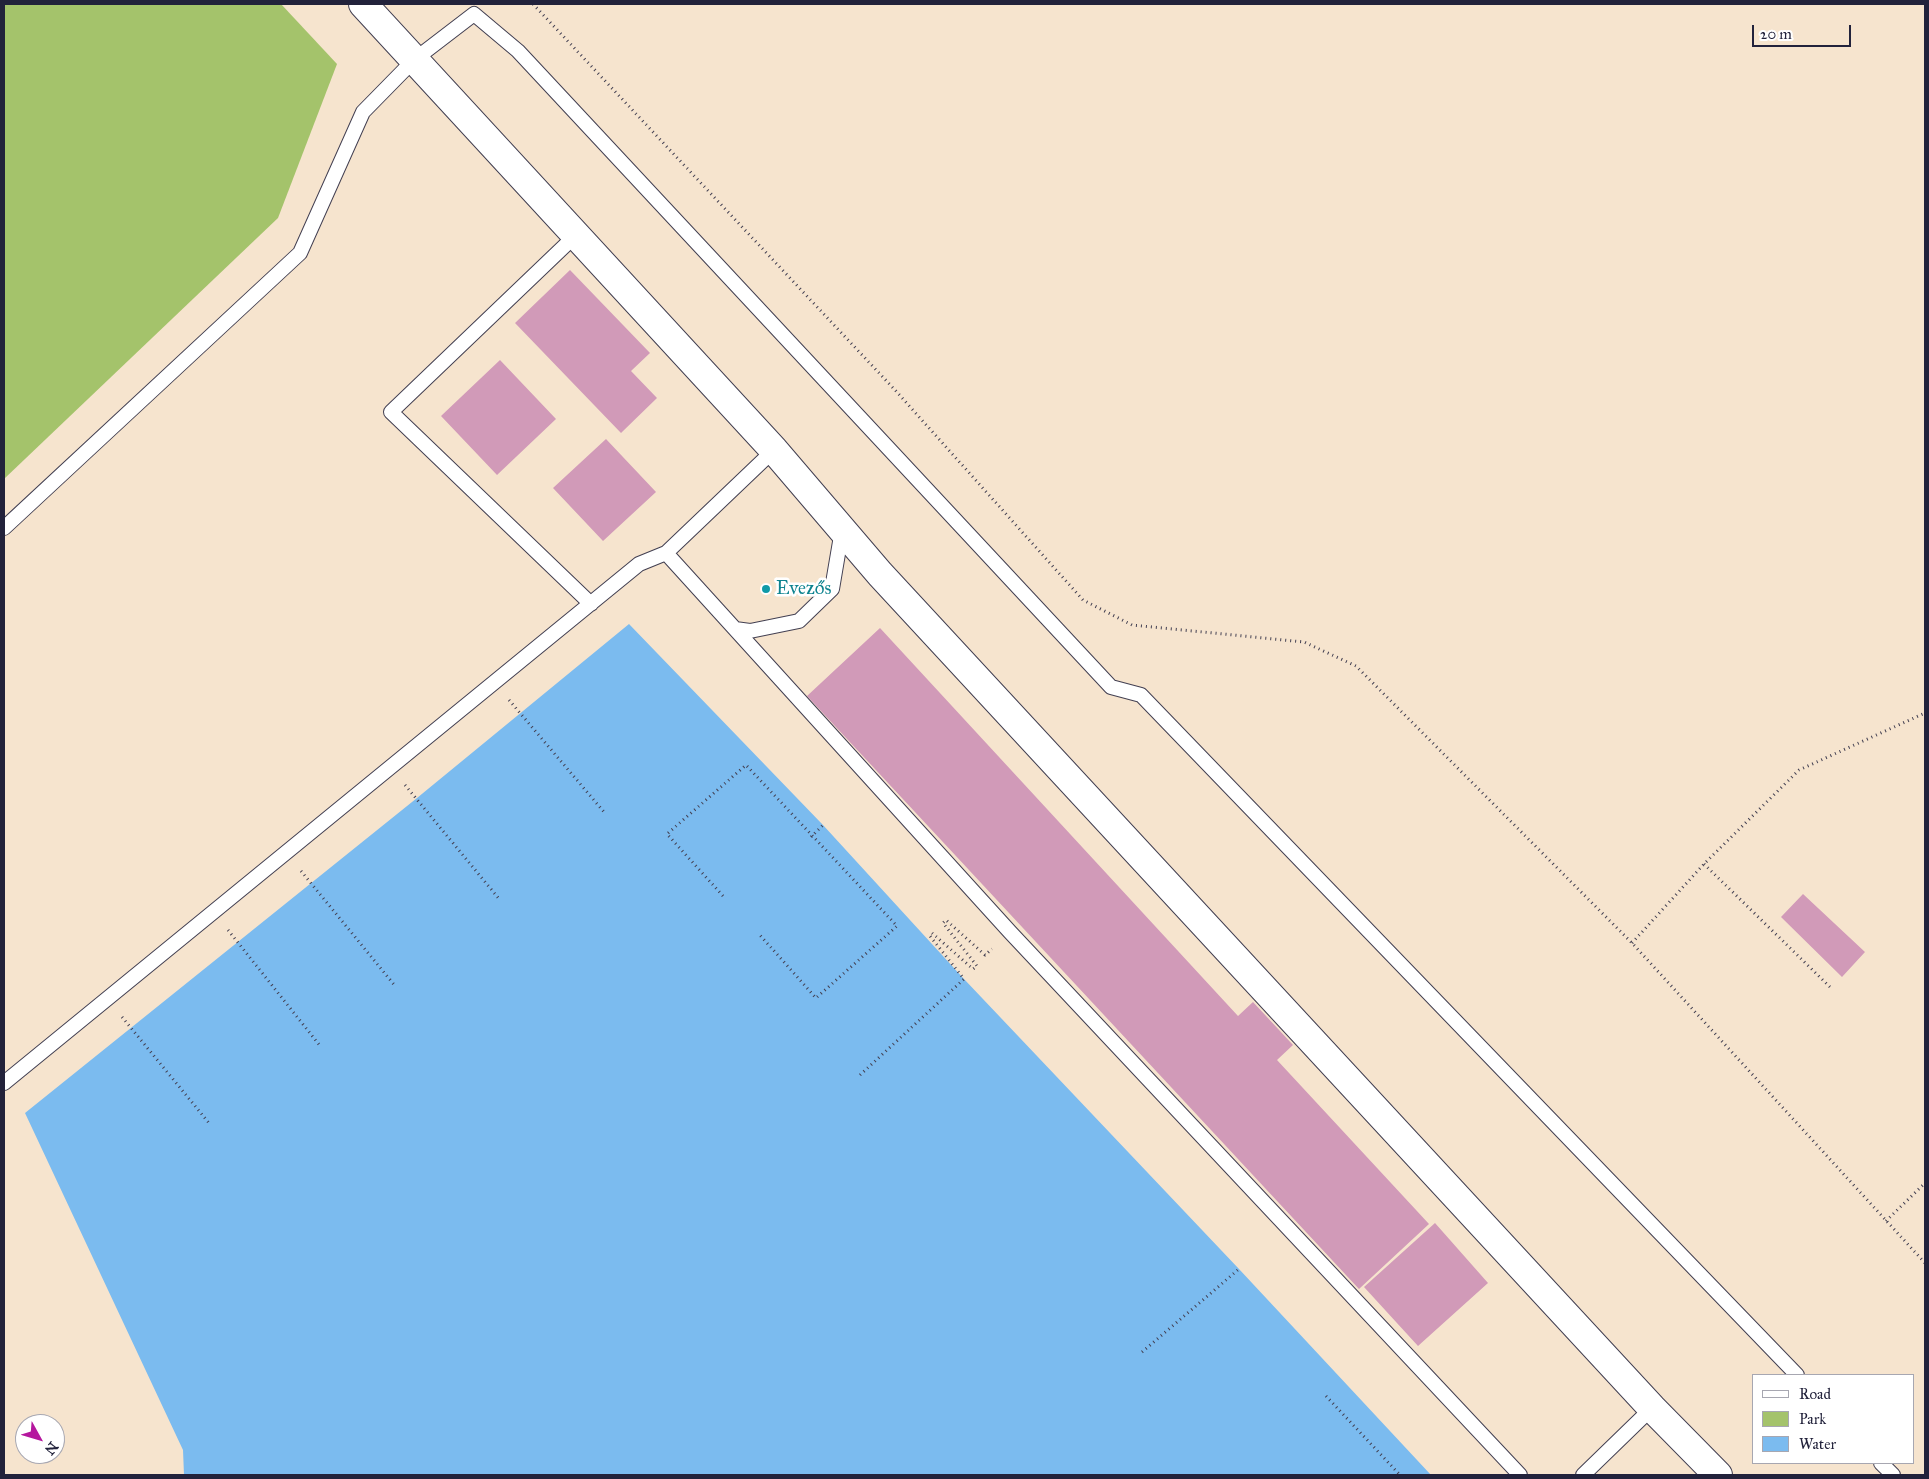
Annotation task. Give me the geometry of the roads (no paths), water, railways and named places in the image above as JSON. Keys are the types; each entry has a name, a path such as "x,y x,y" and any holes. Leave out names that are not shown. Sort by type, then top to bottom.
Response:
{"street":[{"path":"363,4 774,450 880,574 1652,1408 1718,1475"}],"lane":[{"path":"4,528 300,252 363,112 414,60 474,14 518,51 1111,687 1141,695 1796,1374"},
{"path":"576,235 391,412 591,604"},
{"path":"4,1083 639,564 666,553 774,450"},
{"path":"735,629 750,631 799,620 832,589 842,530"},
{"path":"666,553 1010,932 1520,1475"},
{"path":"1583,1475 1652,1408"},
{"path":"1882,1464 1893,1475"}],"water":[{"path":"629,624 823,825 964,979 1431,1475 184,1475 183,1450 25,1113 417,798"}],"place":[{"name":"Evezős","path":"766,589"}]}
